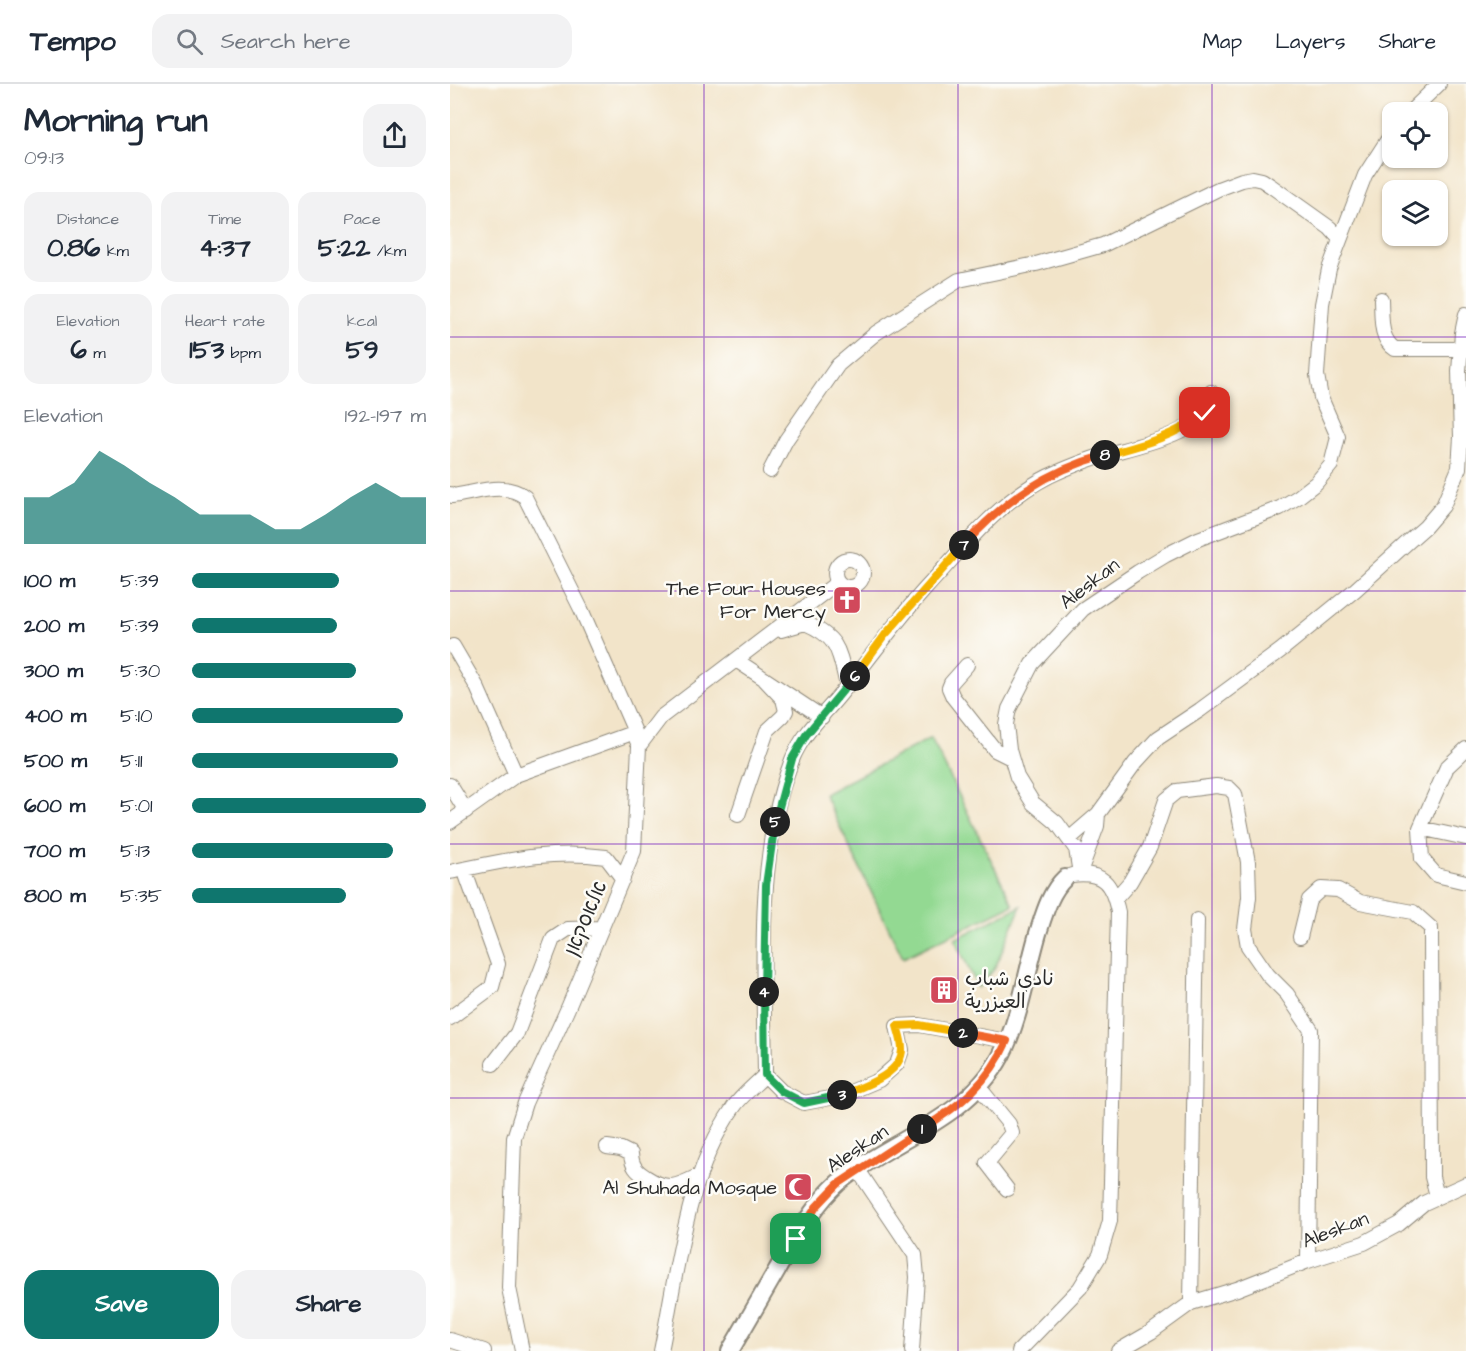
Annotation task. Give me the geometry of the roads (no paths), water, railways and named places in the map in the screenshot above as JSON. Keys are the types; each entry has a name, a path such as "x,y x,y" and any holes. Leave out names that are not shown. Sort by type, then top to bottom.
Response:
{"street":[{"path":"1420,102 1439,84"},
{"path":"770,471 786,440 838,365 876,333 959,280 1036,264 1103,245 1218,189 1253,178 1262,180 1289,198 1330,228 1341,239 1365,175 1382,149"},
{"name":"Aleskan","path":"730,1351 816,1207 838,1184 954,1110 994,1067 1007,1041 1043,918 1055,887 1072,876 1076,849 1057,823 1033,802 1017,777 1011,758 1006,724 1009,709 1032,664 1083,609 1138,572 1198,539 1280,508 1316,483 1331,465 1338,437 1321,398 1317,375 1322,304 1329,269 1341,239"},
{"path":"1381,299 1383,330 1388,344 1395,350 1461,349"},
{"path":"1069,839 1098,814 1135,763 1158,738 1280,651 1355,590 1425,527 1443,506 1462,469 1459,371 1466,314"},
{"path":"1007,1041 919,1025 897,1026 902,1050 897,1064 879,1080 841,1096 804,1103 781,1091 765,1075 766,885 779,804 792,759 806,735 885,635 988,519 1017,495 1049,476 1091,459 1154,441 1188,427 1205,413 1211,392"},
{"name":"אלאסקאן","path":"450,494 452,496 505,488 518,491 525,497 582,609 639,746 634,851 525,1103 514,1138 509,1288 522,1351"},
{"path":"639,746 661,717 838,582"},
{"path":"771,633 805,623 829,636 836,645 847,686"},
{"path":"453,646 477,687 516,775"},
{"path":"736,660 822,717"},
{"path":"967,665 951,682 949,688 995,750 1011,758"},
{"path":"738,815 767,731 786,711 783,699 765,680"},
{"path":"450,822 516,775 635,732"},
{"path":"1466,749 1447,767 1420,828 1422,859 1436,875 1466,882"},
{"path":"450,785 466,811"},
{"path":"1115,899 1130,882 1150,847 1166,800 1177,791 1216,786 1229,788 1235,794 1248,862 1249,897 1245,929 1248,946 1268,975 1287,994 1311,1030 1308,1261"},
{"path":"1072,876 1097,826 1098,814"},
{"path":"1420,828 1466,838"},
{"path":"450,872 533,855 581,854 606,857 622,879"},
{"path":"450,1018 492,987 498,964 464,869"},
{"path":"1018,1351 1080,1288 1100,1255 1110,1221 1118,912 1112,890 1098,877 1090,873 1072,876"},
{"path":"1299,937 1309,900 1321,889 1338,891 1360,902 1413,912 1431,928 1432,1177 1437,1196"},
{"path":"1191,1304 1197,920"},
{"path":"493,1064 517,1033 553,939 568,929 602,928"},
{"path":"661,1351 686,1227 710,1148 734,1107 765,1075"},
{"path":"978,1086 1009,1124 1012,1132 987,1163 1006,1189"},
{"path":"607,1147 621,1149 631,1154 632,1164 638,1172 660,1186 678,1185 700,1176"},
{"path":"858,1170 915,1256 917,1276 912,1351"},
{"name":"Aleskan","path":"1118,1351 1151,1332 1191,1304 1364,1243 1399,1224 1424,1203 1466,1184"},
{"path":"450,1341 484,1351"}],"place":[{"name":"The Four Houses For Mercy","path":"847,600"},
{"name":"نادي شباب العيزرية","path":"944,990"},
{"name":"Al Shuhada Mosque","path":"798,1187"}]}
